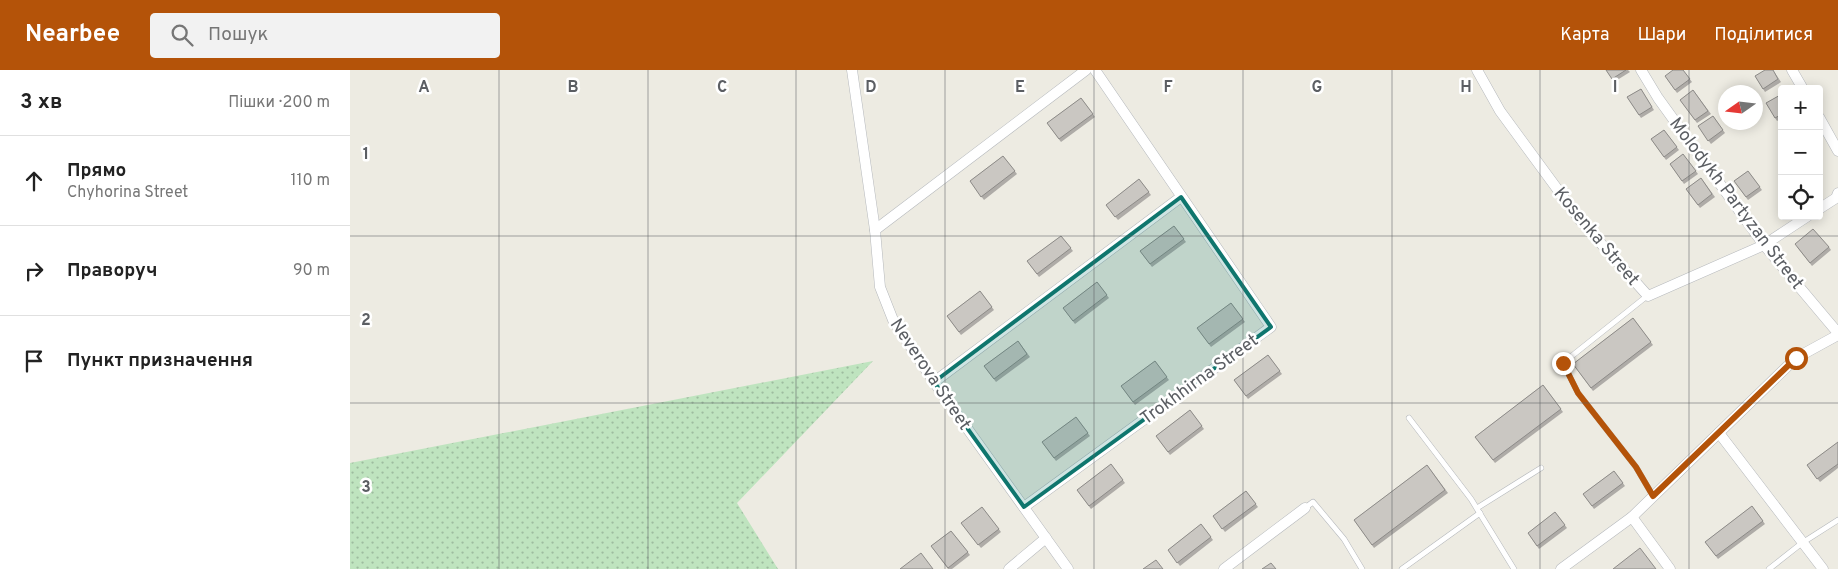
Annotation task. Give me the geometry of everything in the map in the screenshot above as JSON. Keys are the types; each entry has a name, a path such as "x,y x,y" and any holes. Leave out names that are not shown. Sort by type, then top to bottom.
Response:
{"street":[{"name":"Neverova Street","path":"852,70 875,230 880,287 893,320 934,382 1068,569"},
{"path":"875,230 1086,70"},
{"name":"Trokhhirna Street","path":"1024,507 1271,327 1095,70"},
{"name":"Kosenka Street","path":"1477,70 1500,111 1580,220 1648,296 1764,245 1802,220"},
{"name":"Molodykh Partyzan Street","path":"1641,70 1658,98 1764,245 1838,334"},
{"path":"1792,70 1801,85"},
{"path":"1823,125 1838,150"},
{"path":"1823,206 1836,198 1838,193"},
{"path":"934,382 1182,197"},
{"path":"1561,569 1632,517 1796,358 1838,334"},
{"path":"1719,433 1822,569"},
{"path":"1224,569 1305,508"},
{"path":"1632,517 1670,569"},
{"path":"1010,569 1046,538"}],"lane":[{"path":"1648,296 1563,363 1578,393 1636,467 1653,496"},
{"path":"1409,418 1478,510 1514,569"},
{"path":"1402,569 1478,510 1541,468"},
{"path":"1305,508 1313,502 1344,539 1362,569"},
{"path":"1770,569 1802,544 1838,520"}],"highlighted area":[{"path":"1181,197 1271,327 1024,507 934,382"}],"green space":[{"path":"873,361 737,503 778,569 350,569 350,463"}],"building":[{"path":"1606,70 1626,70 1612,79"},
{"path":"1673,70 1683,70 1690,79 1675,90 1665,76"},
{"path":"1765,70 1773,70 1778,79 1763,89 1763,85 1761,85 1755,76"},
{"path":"1641,89 1652,107 1639,115 1627,97"},
{"path":"1693,90 1708,111 1695,120 1680,100"},
{"path":"1778,96 1778,116 1775,118 1766,103"},
{"path":"1081,98 1093,114 1059,139 1047,123"},
{"path":"1713,116 1718,123 1718,130 1723,130 1708,141 1698,126"},
{"path":"1664,130 1677,147 1664,157 1651,139"},
{"path":"1683,154 1696,171 1682,181 1670,164"},
{"path":"1003,156 1015,171 981,197 970,181"},
{"path":"1748,171 1760,187 1746,197 1734,181"},
{"path":"1701,178 1712,194 1698,205 1686,189"},
{"path":"1139,179 1149,192 1115,217 1106,205"},
{"path":"1174,226 1184,239 1150,264 1140,251"},
{"path":"1813,229 1829,247 1810,263 1795,244"},
{"path":"1061,236 1071,248 1037,274 1027,261"},
{"path":"1097,282 1107,295 1073,321 1063,308"},
{"path":"980,291 992,307 959,332 947,316"},
{"path":"1231,303 1243,319 1209,344 1197,328"},
{"path":"1633,318 1651,342 1591,388 1573,364"},
{"path":"1018,341 1027,354 994,379 984,366"},
{"path":"1268,355 1280,371 1246,396 1234,380"},
{"path":"1155,361 1167,377 1133,402 1121,386"},
{"path":"1543,385 1561,409 1493,460 1475,437"},
{"path":"1190,410 1202,426 1168,452 1156,436"},
{"path":"1076,417 1088,433 1054,458 1042,442"},
{"path":"1838,442 1838,464 1817,479 1807,465"},
{"path":"1111,464 1123,480 1089,506 1077,490"},
{"path":"1427,465 1445,490 1372,545 1354,520"},
{"path":"1614,471 1623,483 1592,506 1583,494"},
{"path":"1246,491 1256,504 1222,529 1213,516"},
{"path":"1752,506 1763,521 1716,556 1705,542"},
{"path":"982,507 999,529 978,545 961,523"},
{"path":"1555,512 1565,525 1537,546 1528,533"},
{"path":"1201,524 1211,537 1177,563 1168,550"},
{"path":"951,531 968,552 948,568 931,546"},
{"path":"1640,548 1656,569 1613,569"},
{"path":"921,553 933,569 900,569"},
{"path":"1156,560 1163,569 1143,569"},
{"path":"1271,563 1276,569 1262,569"}],"route":[{"path":"1563,363 1578,393 1604,429 1636,467 1653,496 1796,358"}]}
